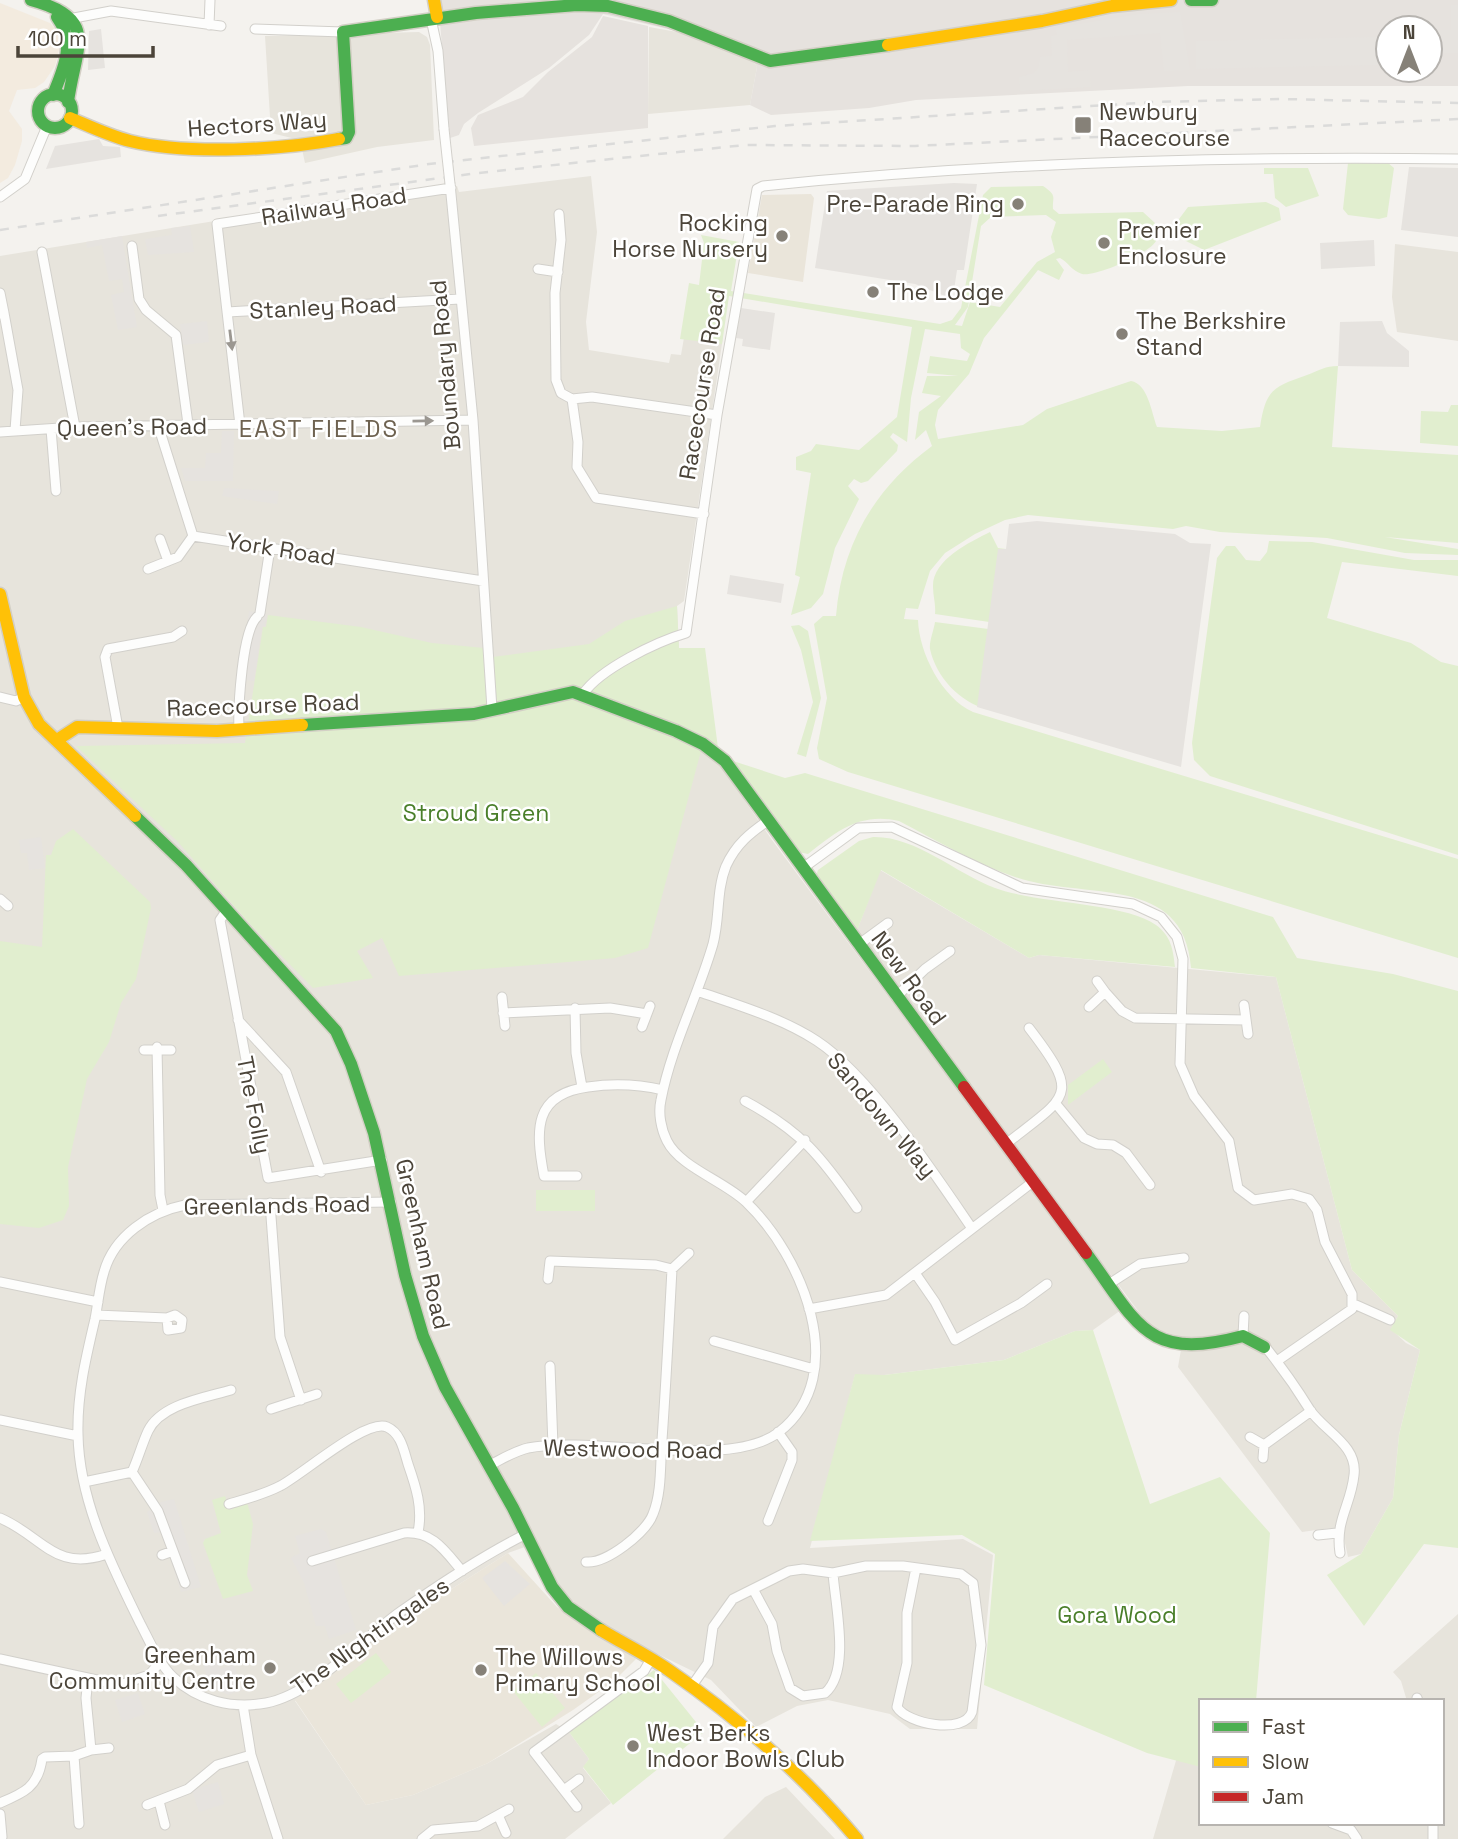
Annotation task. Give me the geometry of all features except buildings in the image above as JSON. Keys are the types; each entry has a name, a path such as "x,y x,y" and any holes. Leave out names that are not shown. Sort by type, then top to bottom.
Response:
{"street":[{"path":"32,0 56,6 78,17"},
{"path":"32,0 66,28 69,44 52,95 44,99 39,107 39,116 47,126 58,128 70,118 68,102 80,37 78,17"},
{"path":"209,25 210,0"},
{"name":"Boundary Road","path":"434,0 473,421 492,709"},
{"path":"255,29 343,32 514,5 585,2 687,27 765,60 779,62 1042,21 1112,6 1171,0"},
{"path":"1191,0 1212,0"},
{"path":"57,18 105,12 221,26"},
{"name":"Hectors Way","path":"70,118 128,141 178,150 315,144 346,138 349,132 343,32"},
{"path":"52,95 68,102"},
{"path":"0,197 25,179 47,126"},
{"name":"Racecourse Road","path":"57,740 77,727 239,730 474,713 573,692 583,694 601,676 670,638 686,633 717,415 754,194 763,186 1138,160 1279,156 1458,159"},
{"name":"Railway Road","path":"227,312 217,224 451,186"},
{"path":"559,214 555,293 556,380 561,393 572,399 592,397 717,415"},
{"path":"132,246 139,299 146,310 177,335 188,425"},
{"path":"42,252 75,427"},
{"path":"538,269 558,272"},
{"path":"0,293 18,390 15,430"},
{"name":"Stanley Road","path":"227,312 460,299"},
{"path":"227,312 240,425"},
{"path":"572,399 578,442 577,467 596,498 704,514"},
{"name":"Queen's Road","path":"0,432 158,425 473,421"},
{"name":"York Road","path":"158,425 194,536 483,581"},
{"path":"51,429 56,491"},
{"path":"148,569 178,557 194,536"},
{"path":"160,539 168,561"},
{"path":"239,730 251,623 259,615 270,548"},
{"name":"Greenham Road","path":"0,594 24,697 39,723 49,736 57,740 172,850 336,1031 346,1051 382,1160 408,1289 423,1340 446,1391 490,1465 562,1600 577,1613 691,1687 807,1783 857,1839"},
{"path":"118,729 105,657 107,649 173,637 182,631"},
{"name":"New Road","path":"583,694 703,744 725,761 896,998 1137,1323 1159,1340 1205,1346 1243,1336"},
{"path":"0,697 16,701 24,697"},
{"name":"Westwood Road","path":"490,1465 528,1448 553,1446 736,1449 765,1440 778,1432 804,1400 814,1369 815,1340 809,1310 786,1254 772,1232 746,1202 673,1150 661,1123 663,1090 714,939 719,891 726,866 744,837 769,820"},
{"path":"803,868 851,832 881,825 891,827 1022,888 1144,907 1161,917 1180,946 1180,1064 1194,1096 1228,1141 1238,1188 1254,1200 1292,1194 1301,1195 1313,1203 1325,1242 1342,1273 1354,1304 1390,1320"},
{"name":"The Folly","path":"227,910 220,920 268,1178 321,1172 382,1160"},
{"path":"858,945 888,923"},
{"path":"896,998 925,969 950,951"},
{"path":"1097,981 1129,1016 1181,1020 1246,1020"},
{"name":"Sandown Way","path":"697,991 795,1029 832,1053 896,1125 971,1227"},
{"path":"1089,1007 1105,992"},
{"path":"502,997 505,1026"},
{"path":"1244,1005 1248,1034"},
{"path":"575,1008 576,1053 582,1087"},
{"path":"503,1013 575,1008 649,1010 642,1027"},
{"name":"The Folly","path":"238,1020 286,1072 321,1172"},
{"path":"1006,1144 1056,1104 1062,1087 1060,1070 1029,1028"},
{"path":"157,1048 160,1195 163,1210"},
{"path":"144,1050 171,1050"},
{"path":"577,1176 544,1176 541,1121 552,1099 563,1090 629,1083 663,1090"},
{"path":"744,1101 791,1127 805,1140 857,1208"},
{"path":"1056,1104 1084,1138 1113,1145 1126,1153 1150,1185"},
{"path":"746,1202 805,1140"},
{"path":"809,1310 875,1299 915,1273 971,1227 1034,1181"},
{"name":"Greenlands Road","path":"163,1210 185,1205 391,1202"},
{"path":"270,1203 280,1337 301,1399"},
{"name":"The Nightingales","path":"163,1210 129,1233 104,1271 82,1371 78,1436 83,1482 107,1554 171,1675 193,1693 219,1703 266,1703 295,1693 401,1612 462,1571 526,1534"},
{"path":"586,1562 593,1563 622,1548 638,1535 653,1516 661,1448 672,1269 689,1253"},
{"path":"1109,1284 1140,1264 1184,1258"},
{"path":"548,1279 550,1261 656,1265 672,1269"},
{"path":"915,1273 935,1301 951,1343 1021,1303 1048,1284"},
{"path":"0,1282 98,1303"},
{"path":"1277,1361 1348,1312 1354,1304"},
{"path":"96,1315 167,1318"},
{"path":"1244,1316 1243,1336 1266,1348 1311,1412 1345,1447 1354,1465 1351,1491 1337,1533 1340,1553"},
{"path":"713,1340 814,1369"},
{"path":"550,1366 553,1446"},
{"path":"132,1472 149,1429 160,1417 179,1406 231,1390"},
{"path":"271,1409 317,1394"},
{"path":"1264,1445 1311,1412"},
{"path":"0,1420 78,1436"},
{"path":"229,1504 279,1487 374,1426 388,1427 401,1439 421,1508 418,1532 404,1533 312,1560"},
{"path":"768,1521 787,1477 792,1452 778,1432"},
{"path":"1250,1437 1264,1445"},
{"path":"1263,1458 1264,1445"},
{"path":"83,1482 132,1472"},
{"path":"132,1472 158,1511 184,1583"},
{"path":"762,1503 773,1508"},
{"path":"0,1518 64,1558 76,1561 107,1554"},
{"name":"The Nightingales","path":"418,1532 437,1541 462,1571"},
{"path":"1318,1535 1337,1533"},
{"path":"162,1555 173,1551"},
{"path":"691,1687 708,1663 713,1627 733,1599 789,1571 803,1569 833,1573 884,1565 916,1568 961,1574 973,1583 981,1645 970,1718 960,1725 920,1721 902,1715 896,1702 908,1663 907,1613 916,1568"},
{"path":"753,1589 772,1624 777,1651 790,1688 803,1696 825,1693 835,1681 840,1644 833,1573"},
{"path":"0,1659 120,1685 149,1675 162,1660"},
{"path":"577,1807 534,1752 644,1671 651,1659"},
{"path":"88,1679 86,1698 92,1750"},
{"path":"243,1705 251,1755 278,1839"},
{"path":"0,1803 29,1790 37,1781 41,1759 74,1756 109,1748"},
{"path":"147,1805 188,1789 217,1765 251,1755"},
{"path":"74,1756 79,1824"},
{"path":"564,1790 579,1779"},
{"path":"159,1801 166,1825"},
{"path":"422,1839 433,1830 478,1826 509,1809"},
{"path":"0,1814 2,1837"},
{"path":"498,1815 506,1833"},
{"path":"1352,1827 1357,1839"}],"shaded area":[{"path":"438,0 1458,0 1458,86 1188,86 916,100 869,108 771,115 750,105 757,67 753,61 694,35 603,14 589,35 549,68 478,113 464,124 459,135 450,138"},
{"path":"0,3 50,23 56,29 60,46 55,66 44,82 35,88 17,90 9,111 22,129 22,141 15,165 8,178 0,183"},
{"path":"1451,5 1458,5 1458,53 1444,53 1444,30 1451,30"},
{"path":"1180,12 1190,70 1164,71 1160,33 1067,40 1068,72 1090,70 1091,87 1020,91 1019,77 1034,73 1039,67 1040,57 1052,56 1051,36 1057,35 1056,28 1140,14"},
{"path":"603,16 648,26 648,128 474,146 471,128 478,115 523,97 548,72 592,37"},
{"path":"649,27 694,35 753,61 757,67 750,105 648,114"},
{"path":"101,29 105,68 88,70 89,31"},
{"path":"419,32 427,37 430,45 434,140 377,147 305,163 300,140 271,133 265,36"},
{"path":"1374,37 1374,65 1196,69 1196,41"},
{"path":"99,139 103,146 120,147 121,157 46,169 55,146"},
{"path":"1409,167 1458,168 1458,237 1401,230"},
{"path":"591,176 597,232 586,322 589,350 669,363 671,354 681,355 685,332 723,337 684,601 677,606 679,648 705,648 702,751 722,768 772,840 1121,1310 1093,1330 1075,1331 1004,1360 884,1375 855,1375 810,1548 963,1539 993,1555 977,1729 910,1729 890,1714 828,1700 797,1706 756,1727 711,1680 633,1642 581,1610 558,1584 536,1543 508,1553 439,1597 295,1701 366,1805 413,1795 488,1763 556,1724 569,1732 589,1759 583,1768 611,1803 565,1839 0,1839 0,256 338,201 457,186 459,192"},
{"path":"977,184 964,270 957,270 954,290 945,296 915,284 815,268 827,191"},
{"name":"Rocking Horse Nursery","path":"811,194 814,198 803,282 748,273 762,195"},
{"path":"190,226 194,252 148,255 145,239 172,235 171,228"},
{"path":"122,236 137,327 118,330 111,295 124,292 122,279 109,281 102,245 87,248 86,242"},
{"path":"1374,240 1375,266 1321,269 1320,243"},
{"path":"1395,244 1458,252 1458,341 1397,332 1392,297"},
{"path":"741,308 775,313 770,350 742,346 743,339 736,338"},
{"path":"207,321 209,342 183,345 180,324"},
{"path":"1382,321 1387,333 1409,351 1409,367 1338,366 1340,322"},
{"path":"222,431 234,431 233,481 185,481 181,468 205,468 206,453 221,453"},
{"path":"224,488 279,491 277,504 222,496"},
{"path":"1037,521 1175,534 1190,543 1211,544 1181,767 977,707 998,549 1006,549 1009,524"},
{"path":"730,575 784,584 781,603 727,594"},
{"path":"249,611 267,615 265,626 262,626 254,681 239,679"},
{"path":"41,837 45,868 29,870 27,853 21,853 19,840"},
{"path":"880,870 1029,958 1039,955 1276,977 1352,1270 1398,1316 1391,1329 1406,1343 1420,1350 1399,1435 1393,1498 1361,1554 1348,1557 1343,1534 1330,1528 1302,1532 1178,1367 1183,1338 1150,1327 856,933"},
{"path":"174,1499 201,1587 181,1592 162,1532 154,1533 147,1512 161,1502"},
{"path":"321,1529 326,1532 356,1630 329,1639 325,1626 316,1626 304,1583 291,1558 300,1553 295,1536"},
{"name":"The Willows Primary School","path":"508,1553 557,1607 636,1659 614,1681 573,1710 488,1763 413,1795 366,1805 295,1700 439,1597"},
{"path":"505,1561 530,1584 504,1606 482,1578"},
{"path":"1458,1614 1458,1839 1153,1839 1180,1747 1199,1749 1199,1825 1444,1825 1444,1699 1406,1699 1401,1681 1393,1672"},
{"path":"217,1660 220,1669 234,1665 242,1690 228,1695 210,1687 203,1664"},
{"path":"138,1693 145,1714 122,1722 115,1700"},
{"path":"218,1782 224,1804 199,1812 192,1790"},
{"path":"786,1787 835,1839 723,1839 765,1797"}],"green space":[{"path":"1387,162 1394,168 1387,217 1379,219 1348,215 1343,209 1348,163"},
{"path":"1264,168 1308,168 1319,196 1286,207 1275,198 1273,174 1264,174"},
{"path":"1043,186 1052,195 1053,209 1059,214 1143,212 1155,223 1156,241 1134,258 1099,272 1082,274 1060,258 1056,259 1064,270 1059,280 1038,270 984,338 969,374 938,410 935,425 938,439 1023,425 1047,409 1131,381 1137,383 1145,393 1157,427 1222,431 1260,427 1265,404 1279,386 1322,369 1338,366 1332,447 1458,455 1458,543 1385,537 1458,549 1458,555 1405,553 1327,538 1220,532 1186,526 1173,529 1028,515 1005,520 975,534 945,553 930,571 918,609 906,608 904,619 918,620 919,633 934,673 951,696 973,712 1458,859 1458,958 848,772 819,759 817,748 827,698 814,624 823,616 836,616 845,565 864,520 893,481 932,446 926,430 915,440 919,412 941,396 922,393 927,376 958,376 927,373 930,356 967,361 970,354 961,348 960,334 925,329 911,398 907,442 893,433 890,437 898,445 897,451 868,481 861,483 854,479 848,486 859,499 835,548 823,594 811,608 791,615 800,577 795,575 811,473 796,470 796,457 811,451 816,444 859,450 897,417 912,327 729,296 722,344 680,339 689,283 699,285 704,243 701,235 739,242 731,291 940,324 952,320 961,308 983,195 991,187","holes":["1046,215 1056,222 1051,237 1055,252 1037,262 1000,307 970,302 962,326 955,325 968,307 981,226 991,217"]},
{"path":"1266,202 1279,208 1281,220 1204,250 1178,237 1179,219 1188,207"},
{"path":"1451,405 1458,405 1458,446 1420,443 1421,411 1448,412"},
{"path":"990,532 998,548 1006,549 996,623 935,614 933,587 939,568 954,553"},
{"path":"1269,541 1312,542 1414,560 1458,560 1458,576 1342,562 1327,618 1411,643 1441,662 1458,666 1458,855 1210,776 1194,760 1192,743 1217,558 1226,546 1235,546 1246,560 1260,561 1267,552"},
{"name":"Stroud Green","path":"677,606 679,648 705,648 718,748 701,751 648,948 615,958 399,976 382,938 357,951 373,978 313,988 249,923 178,842 76,746 245,743 263,627 266,627 268,615 361,627 432,643 484,648 485,658 589,644 625,621"},
{"path":"935,622 996,630 986,709 958,694 938,669 930,649"},
{"path":"799,625 808,631 821,698 806,757 797,754 813,702 801,650 791,626"},
{"path":"727,759 785,778 805,773 1273,917 1297,958 1393,974 1458,991 1458,1548 1424,1544 1364,1626 1327,1575 1361,1554 1393,1498 1399,1435 1420,1350 1390,1330 1398,1316 1352,1270 1276,977 1191,968 1184,938 1170,917 1150,903 1126,896 1042,884 1015,877 899,821 861,821 839,831 808,854 798,852"},
{"path":"73,829 150,902 151,908 136,979 121,1003 109,1042 87,1079 68,1167 69,1206 63,1220 39,1228 0,1224 0,941 42,947 46,855 51,855 56,841"},
{"path":"873,837 905,842 995,888 1142,917 1156,925 1168,938 1175,967 1039,955 1029,958 881,870 856,933 816,876 818,870 859,841"},
{"path":"1103,1059 1112,1072 1068,1105 1068,1085"},
{"path":"536,1190 595,1190 595,1211 536,1211"},
{"name":"Gora Wood","path":"1093,1330 1150,1504 1220,1477 1270,1533 1256,1699 1199,1699 1199,1766 1147,1753 984,1685 995,1554 962,1535 810,1541 855,1374 884,1375 1004,1360 1075,1331"},
{"path":"225,1496 230,1510 247,1502 253,1524 247,1575 253,1591 223,1599 203,1543 205,1539 221,1533 212,1500"},
{"path":"376,1653 391,1672 351,1703 336,1684"},
{"name":"West Berks Indoor Bowls Club","path":"654,1670 704,1732 613,1805 583,1767 589,1759 569,1732"},
{"path":"536,1673 565,1708 542,1727 513,1691"}],"railway":[{"path":"0,230 429,164 775,126 1155,102 1281,99 1458,103"},
{"path":"158,216 478,173 745,145 915,146 1458,119"}],"traffic: fast":[{"path":"31,0 67,16 75,26 78,51 68,102"},
{"path":"1191,0 1212,0"},
{"path":"339,139 346,138 349,132 343,32 476,13 577,5 608,6 669,21 770,61 888,45"},
{"path":"53,95 64,65 67,46 63,27 57,17"},
{"path":"55,94 67,99 72,111 67,123 55,128 43,123 38,111 43,99 55,94"},
{"path":"302,725 474,714 573,692 703,744 725,761 964,1087"},
{"path":"135,816 186,865 336,1031 351,1064 374,1133 405,1275 423,1336 445,1387 513,1508 552,1587 568,1607 601,1630"},
{"path":"1086,1253 1133,1317 1148,1331 1164,1340 1185,1344 1211,1343 1243,1336 1264,1347"}],"traffic: slow":[{"path":"434,0 437,17"},
{"path":"888,45 1042,21 1112,6 1171,0"},
{"path":"70,118 122,139 178,148 263,148 339,139"},
{"path":"0,594 24,697 39,724 135,816"},
{"path":"57,740 77,727 217,731 302,725"},
{"path":"601,1630 662,1666 745,1728 815,1793 857,1839"}],"traffic: jam":[{"path":"964,1087 1086,1253"}],"place":[{"name":"Newbury Racecourse","path":"1083,125"},
{"name":"Pre-Parade Ring","path":"1018,204"},
{"name":"Rocking Horse Nursery","path":"782,236"},
{"name":"Premier Enclosure","path":"1104,243"},
{"name":"The Lodge","path":"873,292"},
{"name":"The Berkshire Stand","path":"1122,334"},
{"name":"Greenham Community Centre","path":"270,1668"},
{"name":"The Willows Primary School","path":"481,1670"},
{"name":"West Berks Indoor Bowls Club","path":"633,1746"}],"district":[{"name":"EAST FIELDS","path":"319,429"}]}
